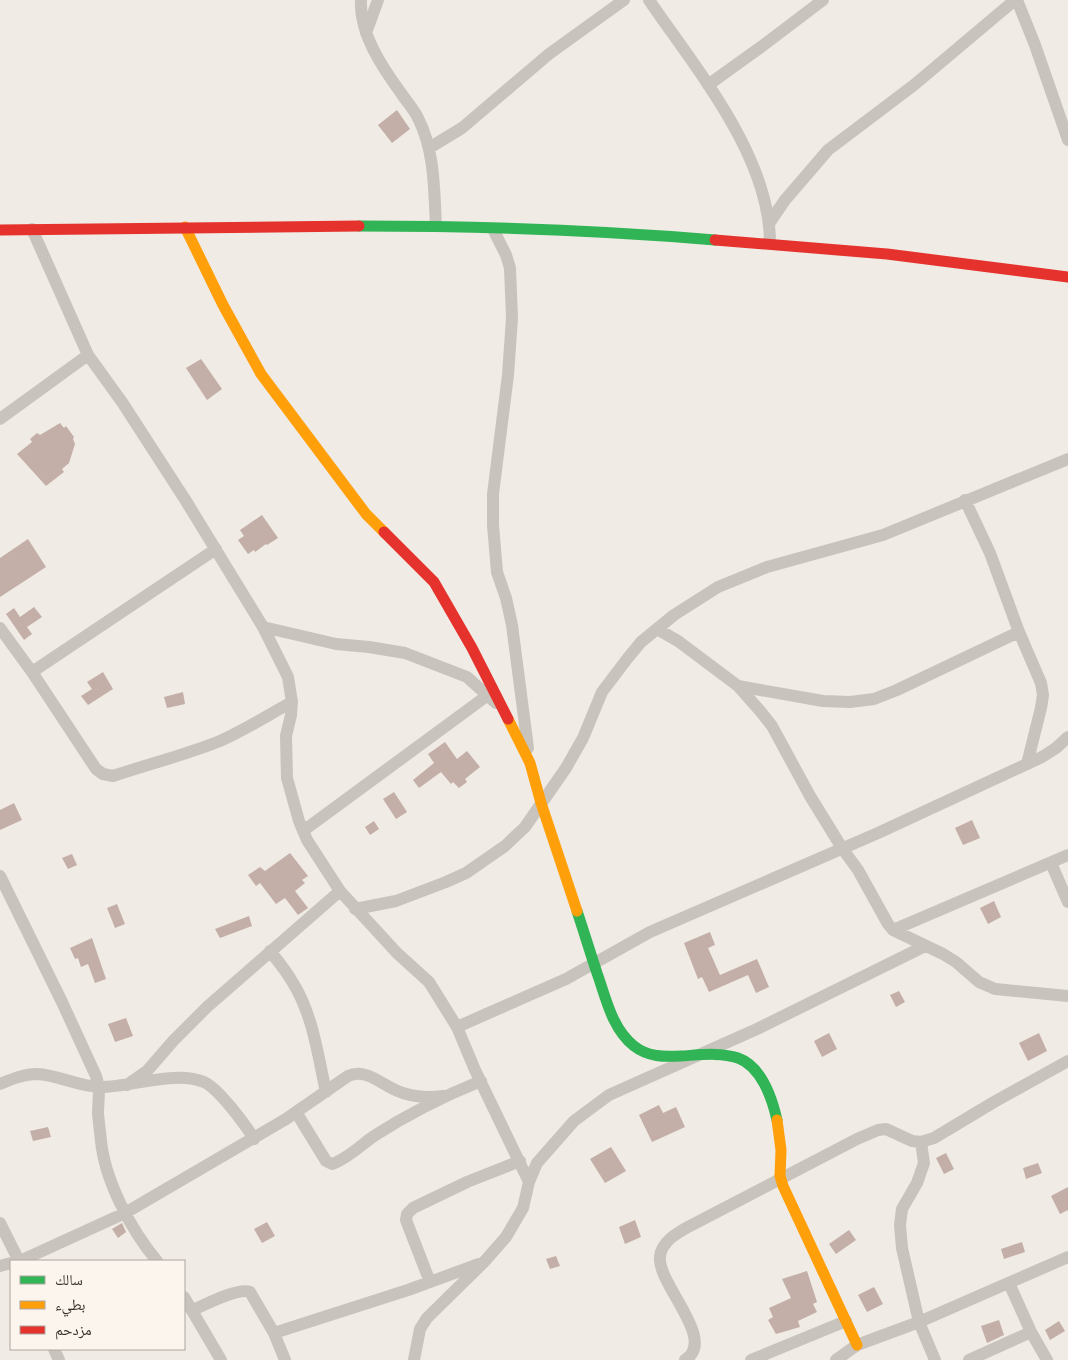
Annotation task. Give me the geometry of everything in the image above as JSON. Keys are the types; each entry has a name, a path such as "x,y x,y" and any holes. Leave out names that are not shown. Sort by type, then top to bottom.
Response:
{"street":[{"path":"361,0 360,9 366,34 390,78 418,118 429,148 436,226"},
{"path":"366,34 378,0"},
{"path":"429,148 462,128 549,54 624,0"},
{"path":"649,0 708,85 751,159 770,222 770,243"},
{"path":"708,85 823,0"},
{"path":"770,222 785,200 828,150 914,85 1016,0 1035,46 1068,140"},
{"path":"0,230 436,226 634,233 887,254 1068,277"},
{"path":"185,227 223,305 261,374 366,514 434,582 472,648 530,763"},
{"path":"32,229 88,355 122,402 216,549 263,627 288,677 292,702 286,736 287,778 298,821 303,831 340,891 355,909 397,953 429,982 456,1027 530,1182"},
{"path":"493,229 506,255 510,268 512,318 508,375 493,494 493,525 497,572 506,598 512,626 530,763 542,803 611,1014 625,1039 632,1046 650,1056 664,1057 702,1054 739,1058 751,1065 761,1079 769,1093 779,1129 781,1179 857,1345"},
{"path":"0,419 88,355"},
{"path":"355,909 396,902 446,882 466,873 505,846 525,827 566,768 579,746 602,692 627,659 641,642 674,615 718,587 766,567 883,535 1068,459"},
{"path":"965,500 990,553 1019,632 1039,677 1043,695 1027,764"},
{"path":"32,672 216,549"},
{"path":"263,627 336,644 374,647 405,653 467,677 501,706"},
{"path":"0,628 32,672 96,769 104,774 113,776 220,741 292,702"},
{"path":"657,629 685,646 738,686 772,726 810,796 858,870 893,930 949,958 979,982 995,989 1068,996"},
{"path":"738,686 823,701 850,702 874,699 1019,632"},
{"path":"303,831 488,695"},
{"path":"456,1027 566,979 650,932 1027,764 1049,753 1068,737"},
{"path":"893,930 1068,855"},
{"path":"1050,863 1068,902"},
{"path":"0,876 62,1002 100,1087 98,1112 102,1153 106,1168 125,1213 156,1260"},
{"path":"127,1085 147,1071 174,1040 207,1007 340,891"},
{"path":"414,1360 420,1329 426,1318 484,1262 506,1237 523,1208 537,1163 574,1121 609,1095 757,1029 926,946"},
{"path":"270,951 293,982 300,996 317,1048 326,1092"},
{"path":"685,1360 694,1353 696,1346 694,1333 661,1268 660,1255 670,1239 677,1233 858,1138 878,1130 886,1130 912,1142 921,1142 934,1138 1068,1061"},
{"path":"21,1260 125,1213 254,1139 348,1076 361,1073 402,1093 417,1096 443,1096"},
{"path":"0,1084 15,1078 38,1074 100,1087 172,1078 202,1081 210,1084 254,1139"},
{"path":"296,1112 326,1161 332,1164 443,1096 482,1082"},
{"path":"921,1142 924,1163 917,1183 902,1210 900,1225 902,1248 919,1322 935,1360"},
{"path":"430,1282 406,1220 407,1214 413,1208 520,1161"},
{"path":"0,1223 18,1260"},
{"path":"836,1360 857,1345 919,1322 1068,1257"},
{"path":"274,1333 430,1282 484,1262"},
{"path":"1009,1283 1031,1332 1047,1360"},
{"path":"192,1310 246,1290 250,1292 274,1333 285,1360"},
{"path":"185,1299 221,1360"},
{"path":"751,1360 846,1321"},
{"path":"969,1360 1031,1332"}],"building":[{"path":"397,110 410,129 392,143 378,125"},
{"path":"201,359 222,389 207,400 186,368"},
{"path":"60,423 64,428 66,426 74,437 75,444 69,463 62,469 64,472 46,486 17,454 32,442 30,439 37,433 40,435"},
{"path":"262,515 278,538 255,552 254,550 248,554 238,540 244,536 240,530"},
{"path":"28,539 46,567 0,597 0,558"},
{"path":"34,607 42,617 27,627 32,634 24,640 6,614 14,608 20,617"},
{"path":"103,672 113,689 88,705 81,696 92,689 87,682"},
{"path":"183,692 185,704 167,708 164,697"},
{"path":"445,742 457,759 467,751 480,767 465,779 467,782 459,788 453,782 451,784 441,772 419,788 413,780 434,763 428,754"},
{"path":"394,792 407,812 396,819 383,799"},
{"path":"14,803 22,820 0,830 0,810"},
{"path":"972,820 980,838 963,845 955,828"},
{"path":"374,821 379,829 370,835 365,827"},
{"path":"290,853 308,876 302,880 305,883 295,891 308,908 298,915 285,898 276,904 260,883 256,886 248,875 260,867 265,871"},
{"path":"72,854 77,865 68,869 62,858"},
{"path":"994,901 1001,917 988,924 980,908"},
{"path":"117,904 125,924 115,928 107,908"},
{"path":"249,916 252,926 220,938 215,929"},
{"path":"710,932 715,945 708,948 720,975 757,959 769,987 756,993 748,975 709,992 702,977 698,979 684,943"},
{"path":"92,938 106,979 95,983 88,964 81,967 78,958 75,959 70,948"},
{"path":"899,991 905,1002 896,1007 890,995"},
{"path":"126,1018 133,1036 115,1042 108,1024"},
{"path":"829,1033 837,1049 822,1057 814,1041"},
{"path":"1039,1033 1047,1051 1028,1061 1019,1043"},
{"path":"659,1105 663,1113 676,1107 685,1127 652,1142 639,1115"},
{"path":"48,1127 51,1137 33,1141 30,1131"},
{"path":"611,1147 626,1171 605,1183 590,1159"},
{"path":"946,1153 954,1169 944,1174 936,1158"},
{"path":"1038,1163 1042,1173 1026,1179 1023,1168"},
{"path":"1068,1187 1068,1210 1060,1214 1051,1196"},
{"path":"635,1220 641,1237 625,1244 619,1227"},
{"path":"267,1222 275,1236 262,1243 254,1229"},
{"path":"122,1223 126,1232 118,1238 112,1229"},
{"path":"849,1230 856,1240 836,1254 829,1244"},
{"path":"1022,1242 1025,1252 1004,1259 1001,1249"},
{"path":"556,1256 560,1266 550,1269 546,1259"},
{"path":"807,1271 817,1302 813,1304 817,1312 798,1321 800,1327 776,1334 768,1320 773,1317 769,1308 791,1298 782,1279"},
{"path":"874,1287 883,1304 867,1312 858,1295"},
{"path":"999,1320 1004,1335 987,1343 981,1326"},
{"path":"1059,1321 1065,1331 1050,1340 1045,1330"}],"traffic: fast":[{"path":"359,226 537,229 715,240"},
{"path":"577,911 611,1013 626,1039 639,1050 656,1056 717,1054 731,1056 746,1062 759,1075 769,1093 777,1120"}],"traffic: slow":[{"path":"185,227 223,305 261,374 366,514 384,532"},
{"path":"508,719 530,763 541,803 577,911"},
{"path":"777,1120 781,1150 780,1176 783,1186 857,1345"}],"traffic: jam":[{"path":"0,230 359,226"},
{"path":"715,240 887,254 1068,277"},
{"path":"384,532 434,582 472,648 508,719"}]}
